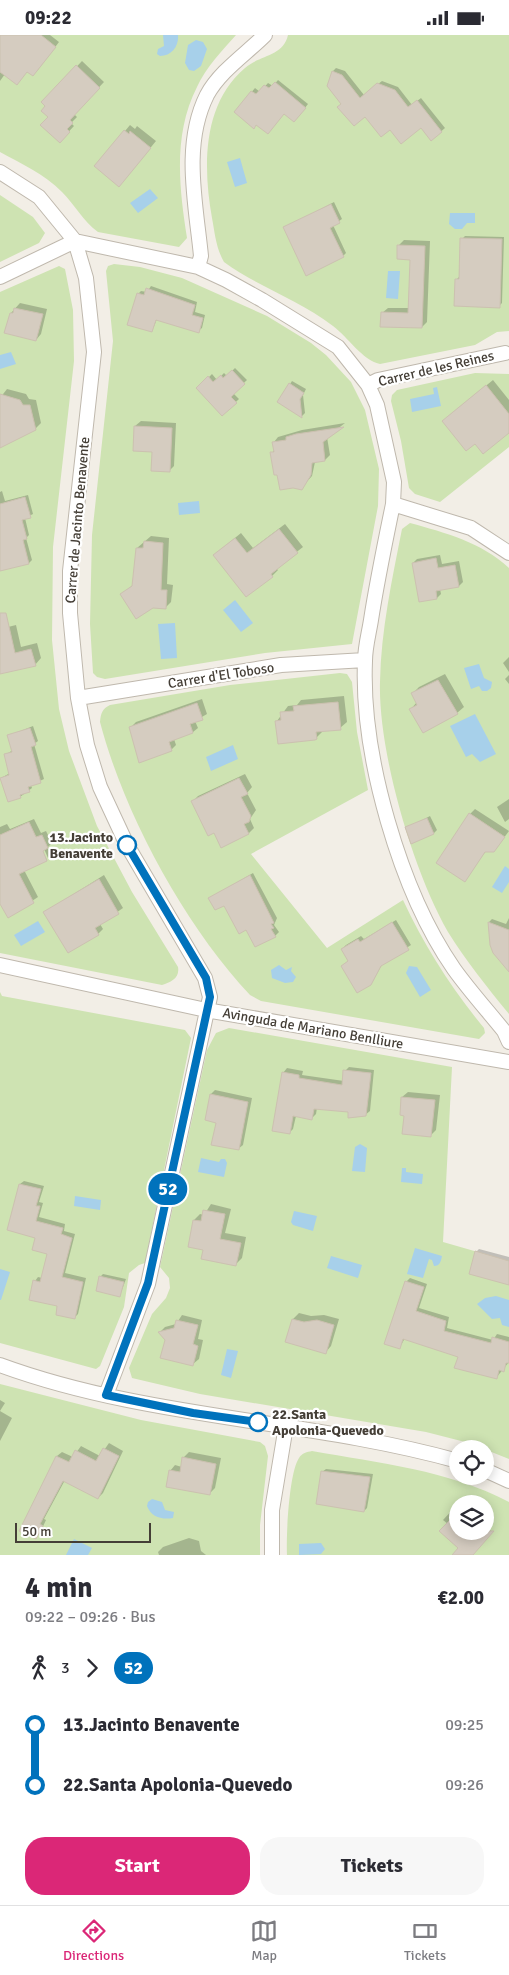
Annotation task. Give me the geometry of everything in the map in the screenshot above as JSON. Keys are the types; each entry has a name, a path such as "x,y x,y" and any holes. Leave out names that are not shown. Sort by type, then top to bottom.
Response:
{"street":[{"path":"198,267 201,256 192,161 195,129 208,95 227,69 265,35"},
{"path":"0,172 39,197 75,241"},
{"path":"0,277 75,241 198,267 233,284 308,327 338,347 368,385 377,405 386,438 394,481 393,505 365,660 367,712 376,771 386,814 399,855 432,932 453,968 504,1031 509,1043"},
{"name":"Carrer de Jacinto Benavente","path":"75,241 86,278 94,352 70,571 70,613 78,698 87,745 100,787 127,845 206,978 210,997 148,1283 106,1395"},
{"name":"Carrer de les Reines","path":"368,385 378,380 505,353"},
{"path":"393,505 471,528 509,553"},
{"name":"Carrer d'El Toboso","path":"78,698 281,665 365,660"},
{"name":"Avinguda de Mariano Benlliure","path":"0,965 206,1010 509,1062"},
{"path":"0,1365 106,1395 193,1413 286,1426 430,1453 449,1458"},
{"path":"272,1555 272,1510 286,1426"},
{"path":"494,1474 509,1481"}],"green space":[{"path":"0,35 236,35 205,73 189,105 184,123 181,142 180,180 187,238 179,247 98,232 88,223 67,197 48,180 0,152"},
{"path":"288,35 509,35 509,331 497,332 475,345 380,364 367,358 339,331 320,317 224,262 215,235 207,179 207,158 213,118 220,100 231,83 245,68 281,48"},
{"path":"0,195 33,217 45,233 39,243 0,262"},
{"path":"114,264 140,267 182,278 267,316 311,343 326,355 351,382 365,410 379,469 378,506 352,644 265,653 105,679 97,677 93,673 90,624 92,535 113,341 106,271 108,266"},
{"path":"59,266 65,269 73,310 74,361 53,547 52,640 59,709 69,751 97,826 132,892 178,967 176,977 162,985 0,953 0,292"},
{"path":"475,373 509,374 509,447 440,502 415,494 409,488 401,441 391,401 392,395 397,390"},
{"path":"410,523 462,539 487,551 509,568 509,1014 462,953 435,907 411,845 391,776 381,710 382,643 402,529"},
{"path":"340,673 347,674 352,682 357,732 368,790 251,854 327,948 403,900 439,967 484,1028 485,1033 479,1039 261,1001 250,995 203,936 180,903 160,867 124,794 100,722 102,712 110,705 230,685"},
{"path":"0,992 2,996 185,1030 191,1038 145,1263 129,1273 124,1307 100,1366 96,1369 0,1343"},
{"path":"229,1028 452,1067 443,1242 509,1261 509,1459 494,1453 494,1440 457,1440 426,1432 200,1394 132,1378 129,1368 152,1314 166,1298 170,1288 169,1278 160,1267 207,1050 216,1033"},
{"path":"0,1384 141,1420 260,1442 265,1446 268,1456 260,1525 260,1555 0,1555"},
{"path":"312,1451 413,1469 449,1478 449,1485 470,1485 486,1491 509,1502 509,1555 287,1555 288,1519 293,1477 299,1458 303,1454"}],"water":[{"path":"163,35 178,35 178,39 174,50 164,56 160,56 157,54 158,49 164,46"},
{"path":"196,40 203,42 207,49 201,66 194,71 189,70 185,63 188,45"},
{"path":"240,158 247,183 235,187 227,162"},
{"path":"150,189 158,198 138,213 130,203"},
{"path":"450,213 475,213 475,223 467,223 462,229 455,229 449,224"},
{"path":"388,271 400,271 398,299 386,298"},
{"path":"11,352 16,364 0,369 0,355"},
{"path":"437,387 441,406 412,412 410,399 434,394 433,388"},
{"path":"199,501 200,513 179,515 178,503"},
{"path":"235,600 253,623 241,632 223,610"},
{"path":"175,623 177,658 161,659 158,624"},
{"path":"479,664 484,678 492,682 491,688 487,691 482,691 479,686 471,689 464,668"},
{"path":"475,714 496,754 480,762 472,754 466,757 450,726"},
{"path":"233,745 238,759 211,771 206,757"},
{"path":"505,866 509,869 509,882 502,893 492,887"},
{"path":"38,921 45,932 21,946 14,935"},
{"path":"279,965 286,970 292,967 291,971 296,977 293,982 285,983 272,978 271,970"},
{"path":"409,966 417,967 431,990 420,997 406,973"},
{"path":"360,1144 367,1148 365,1172 352,1171 355,1147"},
{"path":"201,1158 219,1162 221,1159 225,1159 227,1163 224,1177 198,1172"},
{"path":"402,1168 406,1168 406,1172 423,1174 422,1184 401,1182"},
{"path":"75,1196 101,1200 100,1210 74,1206"},
{"path":"294,1211 317,1216 313,1231 293,1225 291,1222"},
{"path":"415,1248 442,1256 440,1263 436,1266 429,1259 423,1278 407,1274"},
{"path":"331,1256 362,1265 358,1278 327,1268"},
{"path":"0,1269 10,1272 1,1300 0,1300"},
{"path":"496,1296 509,1300 509,1327 502,1325 500,1318 492,1319 477,1304 485,1298"},
{"path":"227,1349 238,1351 231,1378 221,1375"},
{"path":"152,1499 162,1502 165,1510 174,1512 173,1518 165,1519 151,1513 147,1506 148,1502"},
{"path":"74,1539 92,1548 88,1555 66,1555"},
{"path":"321,1543 325,1549 321,1554 299,1555 299,1544"}],"building":[{"path":"0,35 41,35 56,47 33,76 27,72 17,85 0,72"},
{"path":"76,65 100,88 70,120 73,123 67,129 70,132 60,143 40,125 48,117 41,111 45,106 41,102"},
{"path":"332,71 342,75 360,98 377,83 395,90 408,107 417,100 442,132 431,141 421,128 401,144 390,130 381,137 365,117 354,126 337,107 341,104 327,86"},
{"path":"275,82 306,108 294,122 284,114 268,134 256,125 254,129 234,112 251,91 256,94 264,85 269,88"},
{"path":"124,130 129,134 130,131 151,148 119,187 94,166"},
{"path":"331,204 340,223 330,228 344,257 306,276 283,227"},
{"path":"460,238 502,239 500,308 454,306 455,279 459,279"},
{"path":"397,245 425,246 422,328 380,327 381,312 408,313 410,260 397,259"},
{"path":"146,288 195,305 192,315 203,318 199,333 156,320 152,332 127,325 137,293 144,295"},
{"path":"14,308 43,314 36,341 4,333 10,313 13,313"},
{"path":"232,370 245,384 231,397 237,403 222,416 196,388 208,376 213,382 221,375 223,378"},
{"path":"289,383 304,393 300,399 302,418 277,402"},
{"path":"486,385 509,414 509,433 483,454 475,444 466,451 442,421"},
{"path":"0,394 20,400 23,405 30,405 36,430 0,448"},
{"path":"134,426 172,428 170,472 151,471 152,452 133,451"},
{"path":"344,427 323,442 325,461 312,463 311,475 302,490 293,488 280,490 277,475 274,475 270,452 274,452 272,442 286,440 286,437 296,434"},
{"path":"25,497 31,518 22,520 27,539 23,540 29,564 0,571 0,504"},
{"path":"279,529 298,553 271,574 273,577 246,597 213,555 235,538 247,553"},
{"path":"144,541 163,543 161,590 167,590 166,609 153,608 136,619 120,594 132,586 136,548 143,548"},
{"path":"436,558 438,568 455,565 459,587 436,591 437,599 419,602 412,563"},
{"path":"0,613 6,613 15,653 31,649 36,666 0,674"},
{"path":"438,680 458,714 423,733 409,709 417,705 411,693"},
{"path":"338,702 341,730 316,732 317,739 315,740 278,744 275,721 281,720 280,712 294,711 293,706"},
{"path":"197,703 203,720 190,724 193,733 169,742 172,751 139,763 129,727"},
{"path":"30,728 36,745 31,747 41,783 28,787 30,792 20,795 21,798 8,802 0,778 9,775 4,754 12,752 7,735"},
{"path":"239,778 248,794 241,797 251,816 249,822 244,824 249,834 221,848 214,833 208,836 191,801"},
{"path":"469,813 505,837 494,852 485,852 465,882 436,863"},
{"path":"427,818 434,834 411,844 405,827"},
{"path":"29,822 36,837 42,835 48,848 43,851 47,861 19,874 34,903 8,918 0,904 0,835"},
{"path":"250,875 274,923 271,924 274,928 271,929 276,937 255,947 246,930 239,934 224,906 215,910 208,898"},
{"path":"99,879 119,914 95,928 99,935 68,953 43,912"},
{"path":"392,922 409,950 381,966 371,985 357,993 341,966 348,961 341,949 358,939 360,942"},
{"path":"488,922 509,930 509,972 493,953 490,945"},
{"path":"343,1070 371,1073 366,1116 348,1118 348,1112 314,1109 312,1120 293,1116 290,1134 272,1131 282,1072 299,1075 299,1078 342,1085"},
{"path":"210,1094 248,1102 239,1150 211,1145 216,1123 205,1120"},
{"path":"401,1097 435,1100 431,1137 402,1134 404,1116 400,1115"},
{"path":"19,1184 41,1189 36,1206 40,1206 36,1221 63,1228 61,1234 72,1238 62,1277 83,1282 75,1319 56,1315 57,1306 29,1300 33,1280 40,1282 47,1254 32,1250 35,1238 7,1230"},
{"path":"203,1210 225,1214 220,1239 241,1243 236,1266 201,1259 203,1250 188,1247 193,1220 201,1221"},
{"path":"475,1251 509,1261 509,1285 469,1274"},
{"path":"99,1276 124,1282 120,1297 96,1291"},
{"path":"405,1281 424,1287 416,1311 446,1321 444,1331 491,1343 492,1337 509,1342 509,1363 506,1363 504,1372 499,1370 497,1379 454,1368 458,1357 403,1339 400,1349 384,1344"},
{"path":"292,1319 304,1322 317,1320 334,1325 326,1354 285,1342"},
{"path":"176,1320 198,1325 193,1344 198,1346 193,1366 160,1358 165,1340 158,1332 174,1328"},
{"path":"103,1448 119,1456 98,1499 63,1481 40,1524 43,1526 36,1539 19,1531 56,1456 69,1462 75,1450 96,1461"},
{"path":"182,1457 216,1464 210,1495 166,1487 169,1470 180,1472"},
{"path":"321,1471 370,1477 364,1512 316,1504"},
{"path":"449,1521 449,1540 439,1531"},
{"path":"449,1540 486,1540 473,1555 452,1555 458,1548"}],"bus line":[{"name":"52","path":"127,845 159,903 206,978 210,997 148,1283 106,1395 193,1413 258,1422"}],"place":[{"name":"13.Jacinto Benavente","path":"127,845"},
{"name":"22.Santa Apolonia-Quevedo","path":"258,1422"}]}
